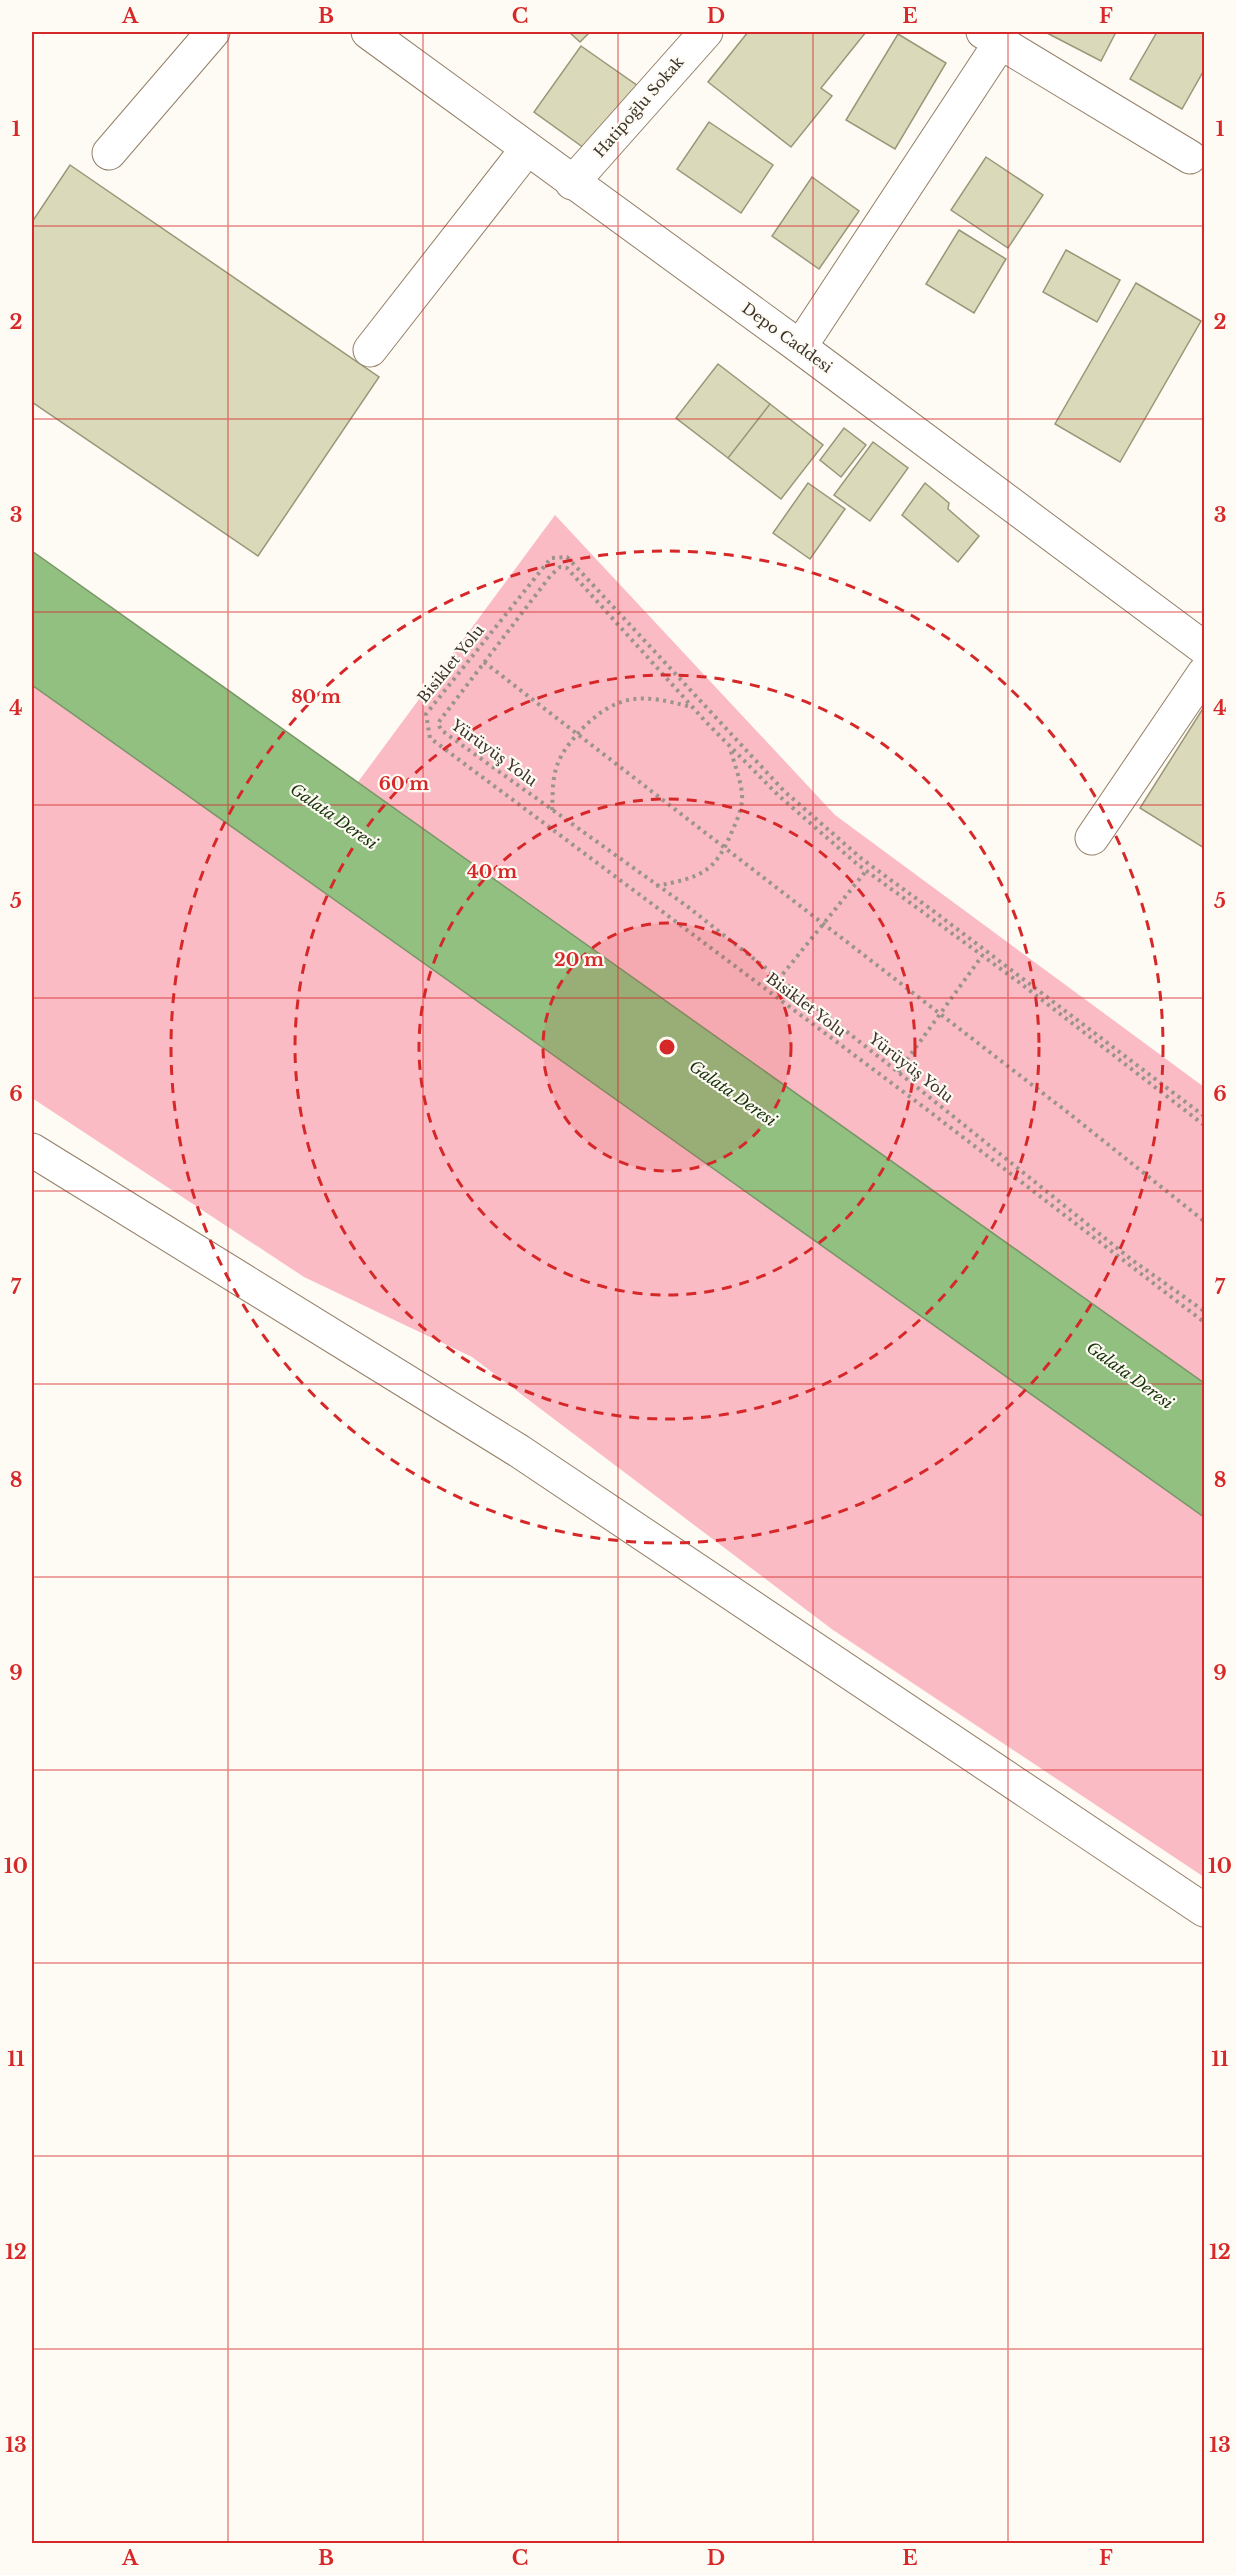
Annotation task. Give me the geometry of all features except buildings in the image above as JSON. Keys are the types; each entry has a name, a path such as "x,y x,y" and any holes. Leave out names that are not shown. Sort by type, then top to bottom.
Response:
{"street":[{"path":"109,153 213,32"},
{"name":"Depo Caddesi","path":"368,32 1200,639"},
{"name":"Hatipoğlu Sokak","path":"573,183 706,32"},
{"path":"800,347 991,37 1190,157"},
{"path":"370,350 527,149"},
{"path":"1092,838 1204,673"},
{"path":"32,1150 519,1451 1204,1910"}],"path":[{"name":"Bisiklet Yolu","path":"1204,1116 862,859 801,806 784,791 567,557 551,558 426,714 430,738 917,1102 1204,1322"},
{"name":"Yürüyüş Yolu","path":"1204,1125 866,871 778,795 692,707 567,568 560,567 551,575 438,723 441,730 688,907 1132,1260 1204,1311"},
{"path":"484,662 1204,1221"},
{"path":"552,810 556,769 565,749 577,734 614,703 639,698 662,699 692,707"},
{"path":"656,886 679,882 710,869 726,848 740,812 742,795 730,747"},
{"path":"778,980 866,871"},
{"path":"898,1072 982,956"}],"shaded area":[{"path":"555,515 835,815 1204,1087 1204,1383 358,782"},
{"path":"32,685 1204,1517 1204,1877 833,1630 472,1357 304,1277 32,1098"}],"water":[{"name":"Galata Deresi","path":"32,551 1204,1383 1204,1517 32,685"}]}
